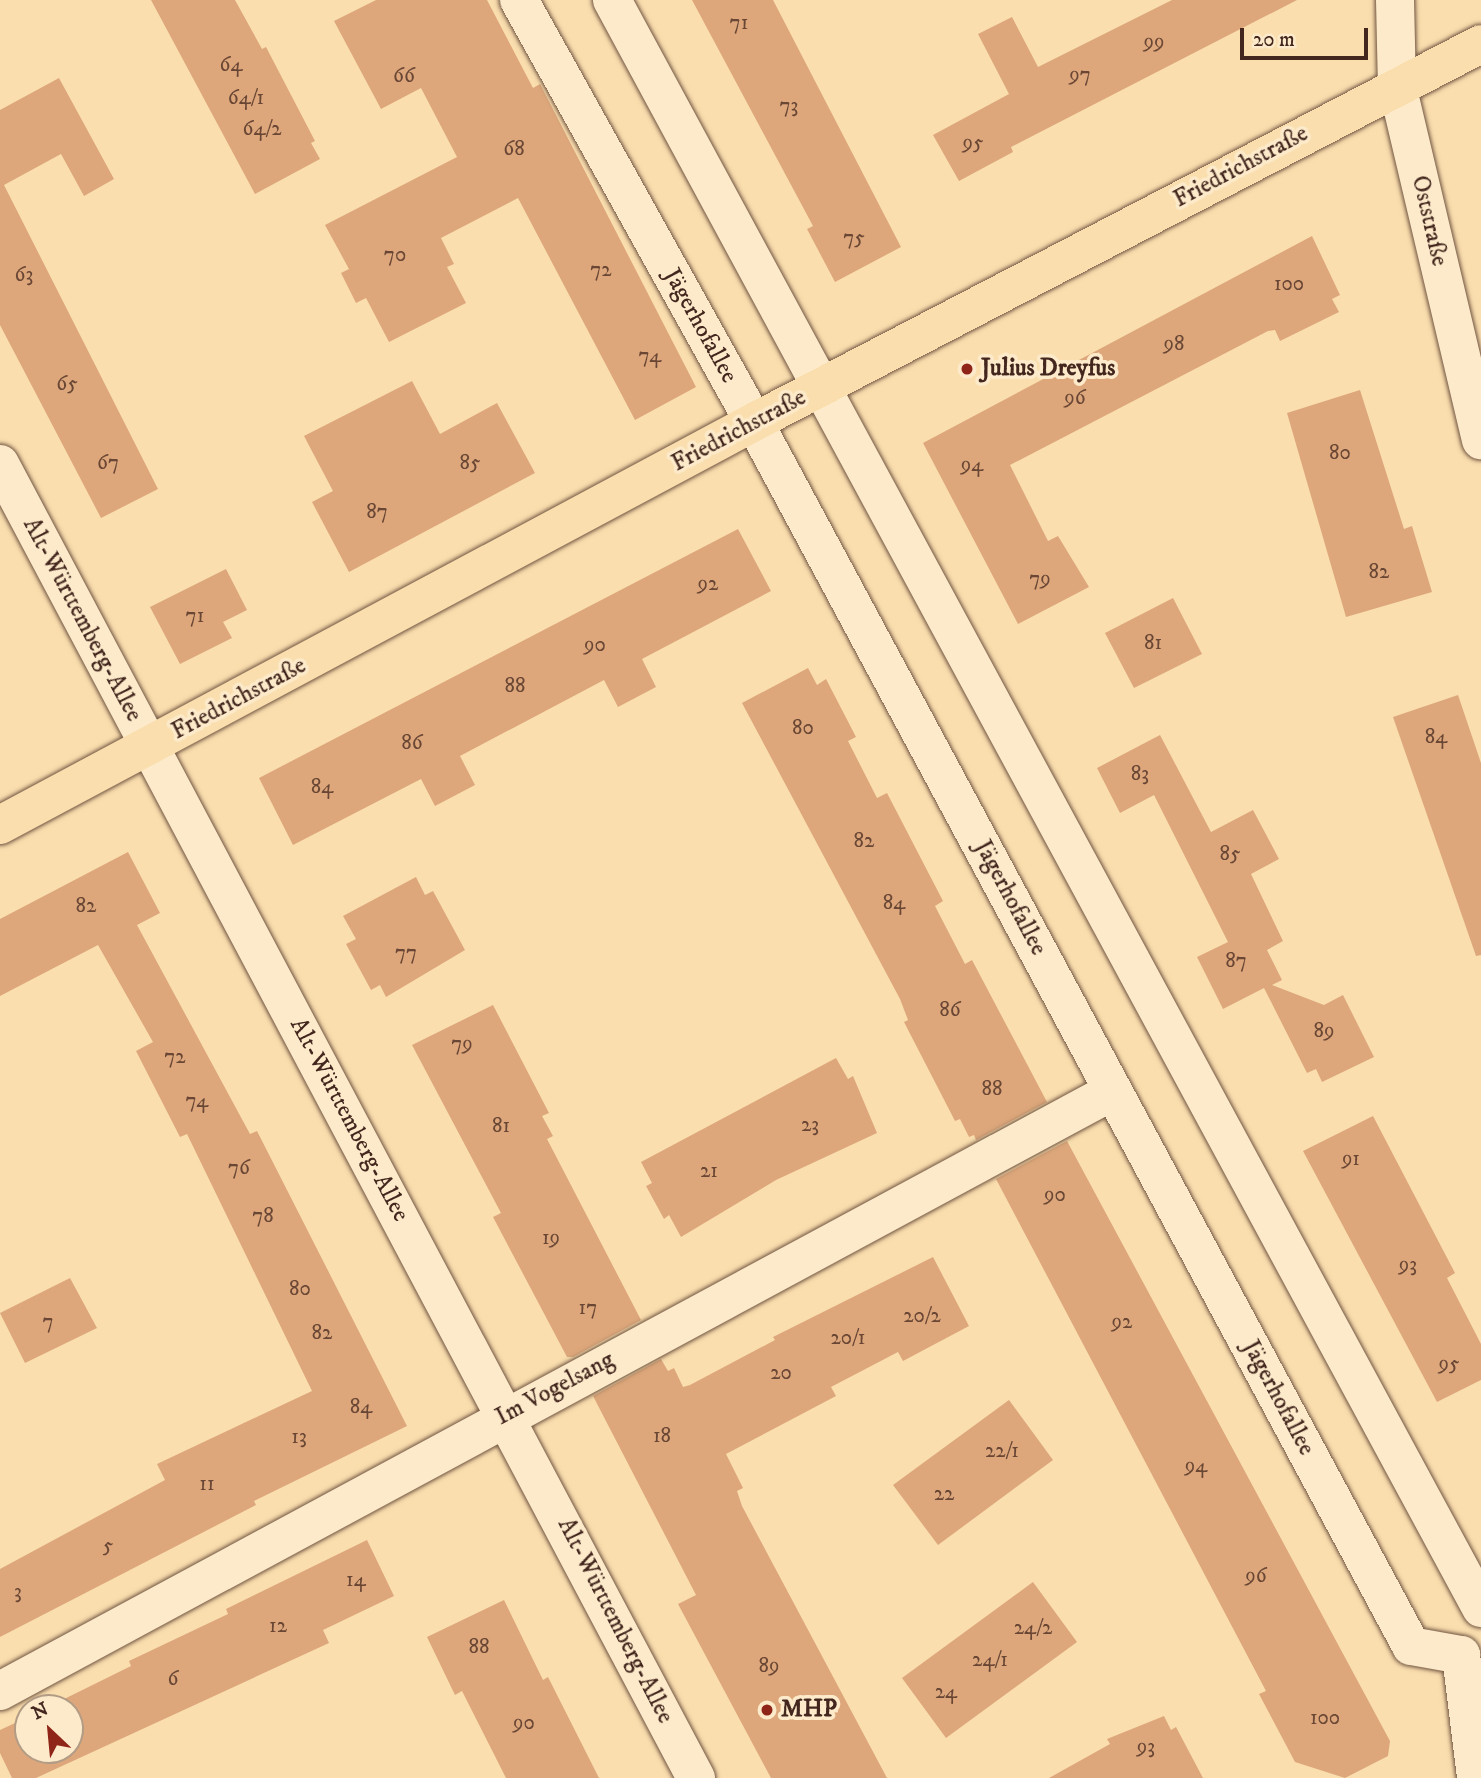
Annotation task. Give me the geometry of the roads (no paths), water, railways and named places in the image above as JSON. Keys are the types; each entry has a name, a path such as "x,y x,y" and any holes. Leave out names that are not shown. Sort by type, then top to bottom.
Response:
{"main road":[{"name":"Friedrichstraße","path":"0,825 754,422 1397,85 1481,44"}],"street":[{"name":"Jägerhofallee","path":"519,0 754,422 1411,1646 1471,1647 1476,1778"},
{"path":"612,0 823,386 1481,1608"},
{"name":"Oststraße","path":"1395,0 1397,85 1481,440"},
{"name":"Alt-Württemberg-Allee","path":"0,464 507,1415 696,1778"},
{"name":"Im Vogelsang","path":"0,1691 507,1415 1113,1091"}],"place":[{"name":"Julius Dreyfus","path":"967,369"},
{"name":"MHP","path":"767,1710"}]}
